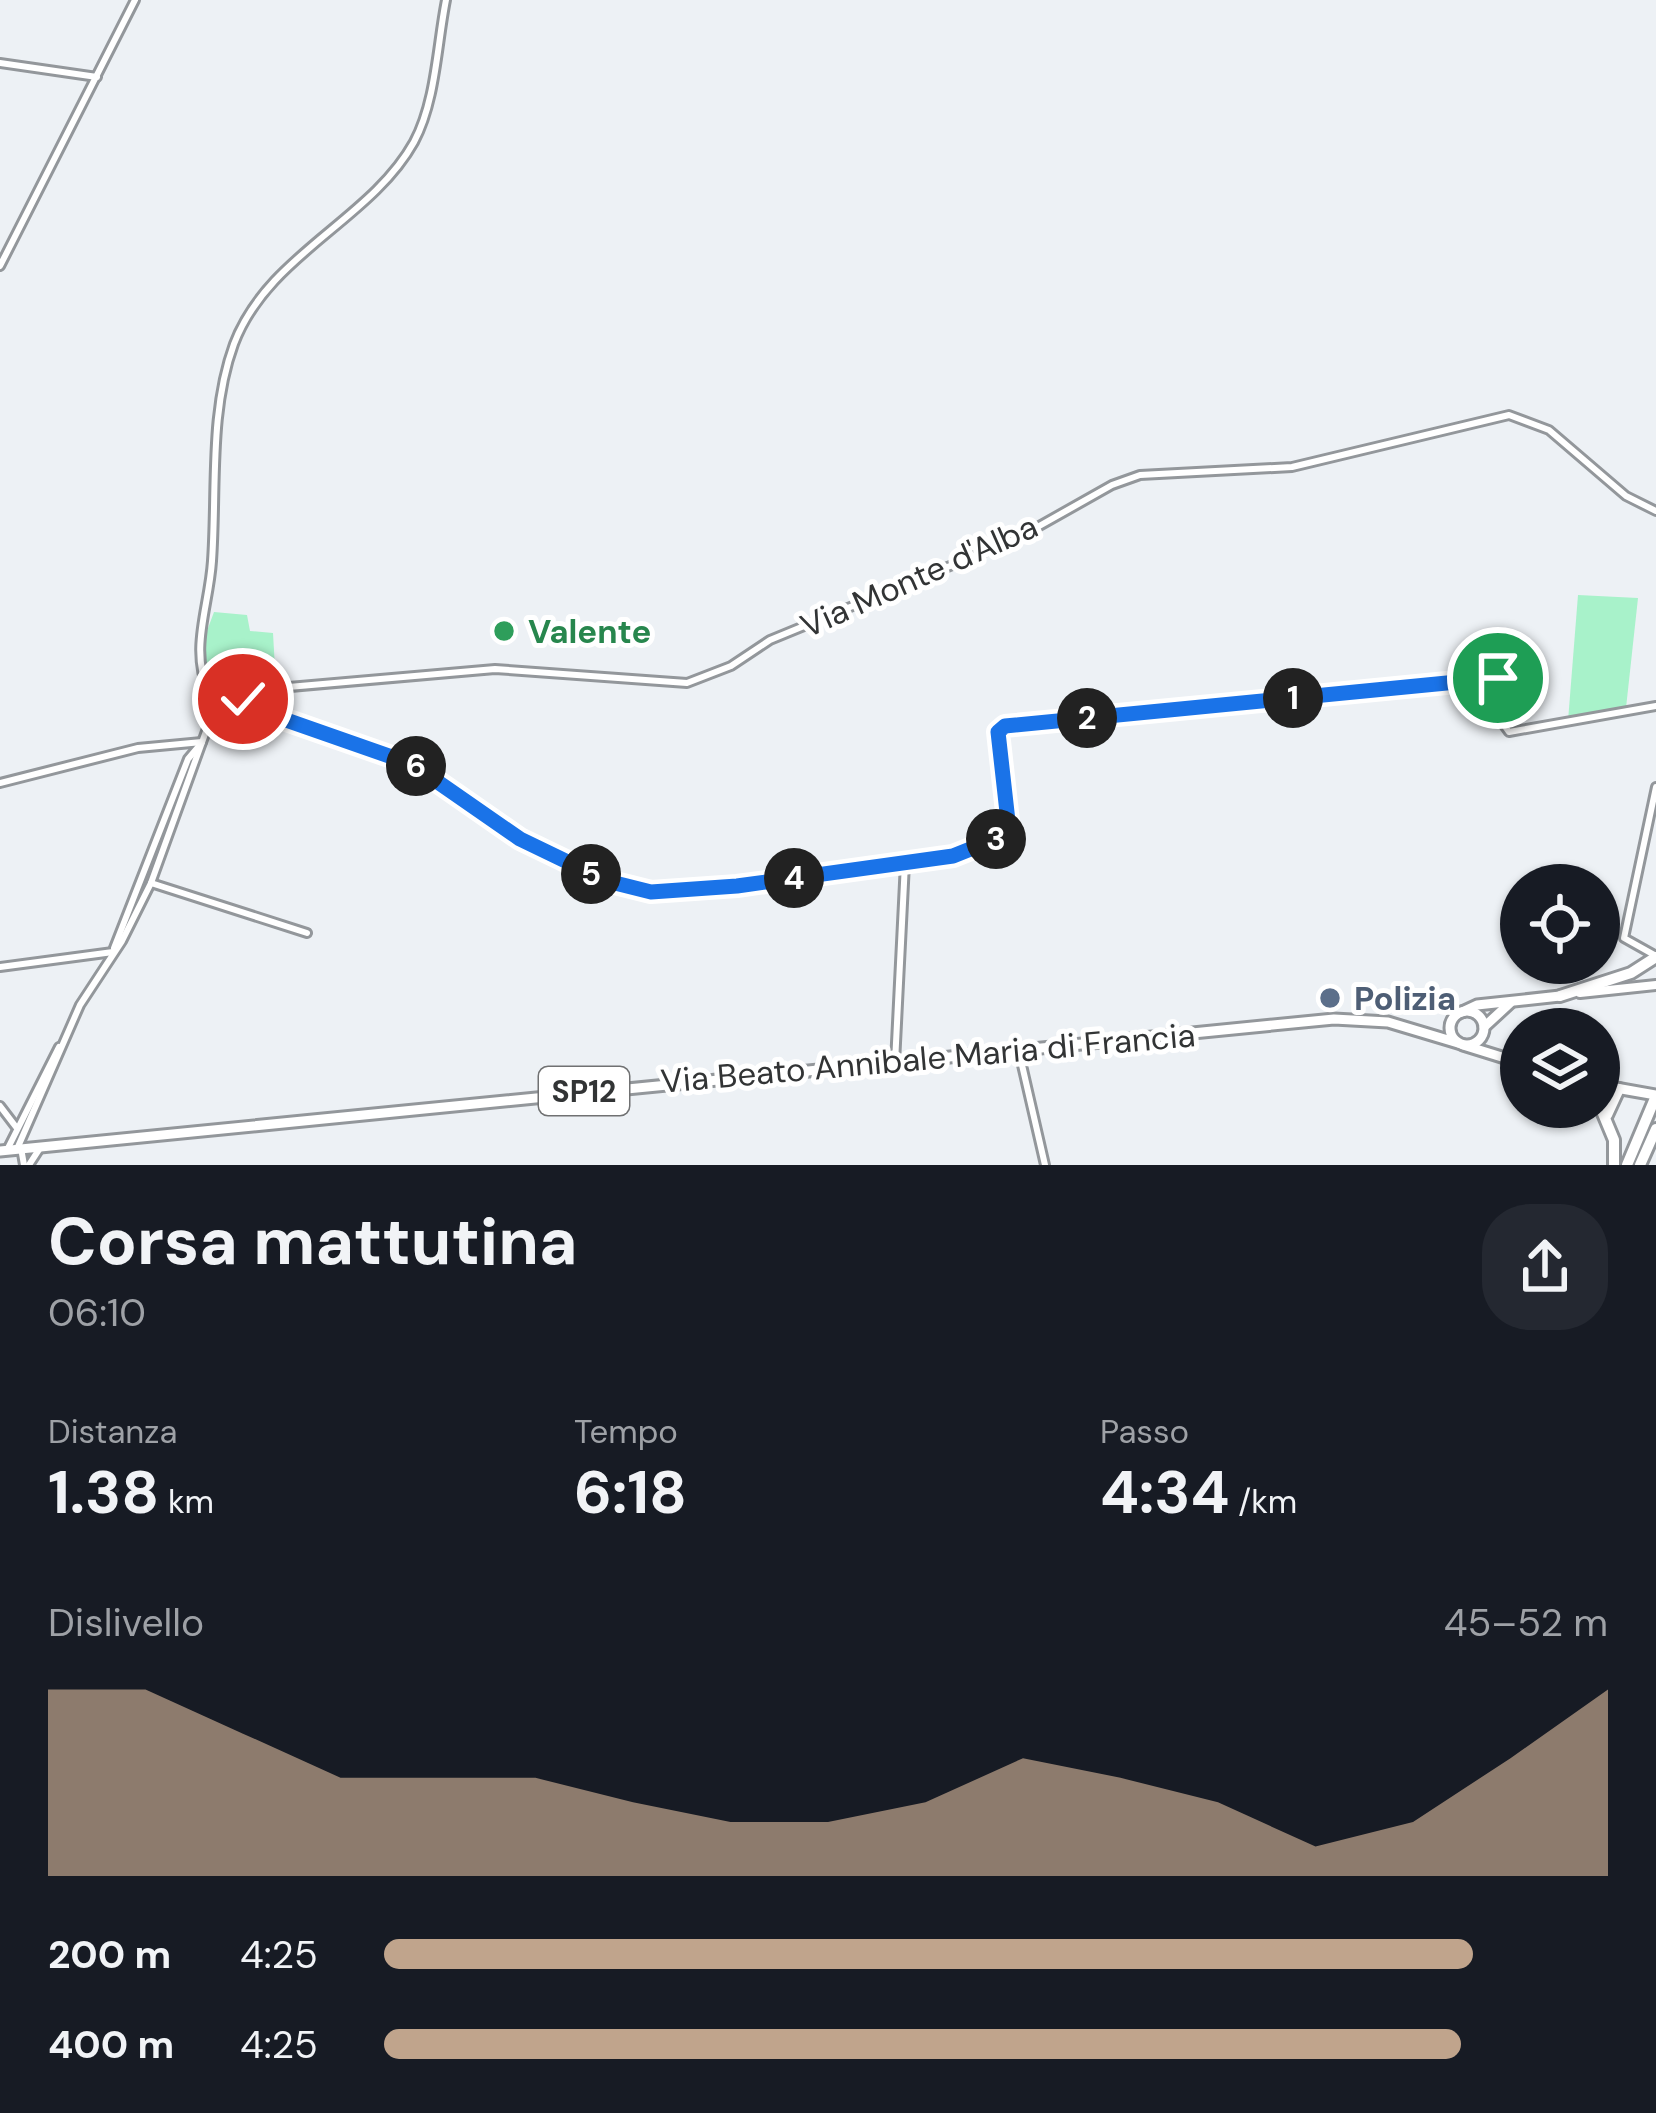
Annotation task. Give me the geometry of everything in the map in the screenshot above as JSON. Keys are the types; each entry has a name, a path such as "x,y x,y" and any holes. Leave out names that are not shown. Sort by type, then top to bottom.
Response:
{"highway":[{"path":"1560,996 1613,979 1655,954"},
{"path":"1633,1165 1656,1095"},
{"path":"1607,1128 1614,1165"},
{"path":"1633,1165 1656,1130"}],"main road":[{"name":"Via Beato Annibale Maria di Francia","path":"1420,1029 1460,1013 1515,1000 1560,996"},
{"path":"1500,1055 1492,1049 1484,1029 1476,1014 1460,1013 1450,1029 1461,1044 1474,1044 1484,1029 1515,1000"},
{"name":"Via Beato Annibale Maria di Francia","path":"15,1149 1334,1019 1420,1029 1500,1056"},
{"path":"1620,1089 1656,1095"}],"street":[{"path":"0,266 135,0"},
{"path":"42,1146 28,1164 15,1149 147,882 212,714 215,696 200,670 198,644 212,568 220,404 234,344 291,261 394,171 412,144 426,110 446,0"},
{"path":"0,63 98,77"},
{"name":"Via Monte d'Alba","path":"215,696 495,669 687,682 731,666 770,640 1018,538 1112,484 1140,476 1324,462 1509,415 1549,430 1626,496 1656,511"},
{"path":"215,696 412,764 520,839 607,881 651,892 700,890 953,856 1007,831 998,732 1005,726 1498,678 1504,728 1516,732 1656,706"},
{"path":"242,693 246,706"},
{"path":"0,783 139,748 202,742"},
{"path":"1655,954 1624,938 1656,787"},
{"path":"895,1063 905,861"},
{"path":"147,882 307,933"},
{"path":"0,967 113,952"},
{"path":"1560,996 1656,986"},
{"path":"1018,1050 1045,1165"},
{"path":"0,1106 20,1132"}],"green space":[{"path":"1578,595 1638,598 1626,708 1568,721"},
{"path":"214,612 247,615 250,631 273,633 276,686 230,688 203,668 201,647"}],"place":[{"name":"Valente","path":"504,631"},
{"name":"Polizia","path":"1330,998"}],"route":[{"path":"243,699 246,706 304,722 412,764 475,803 520,839 607,881 651,892 737,886 953,856 1003,836 1008,821 1001,727 1498,678"}]}
